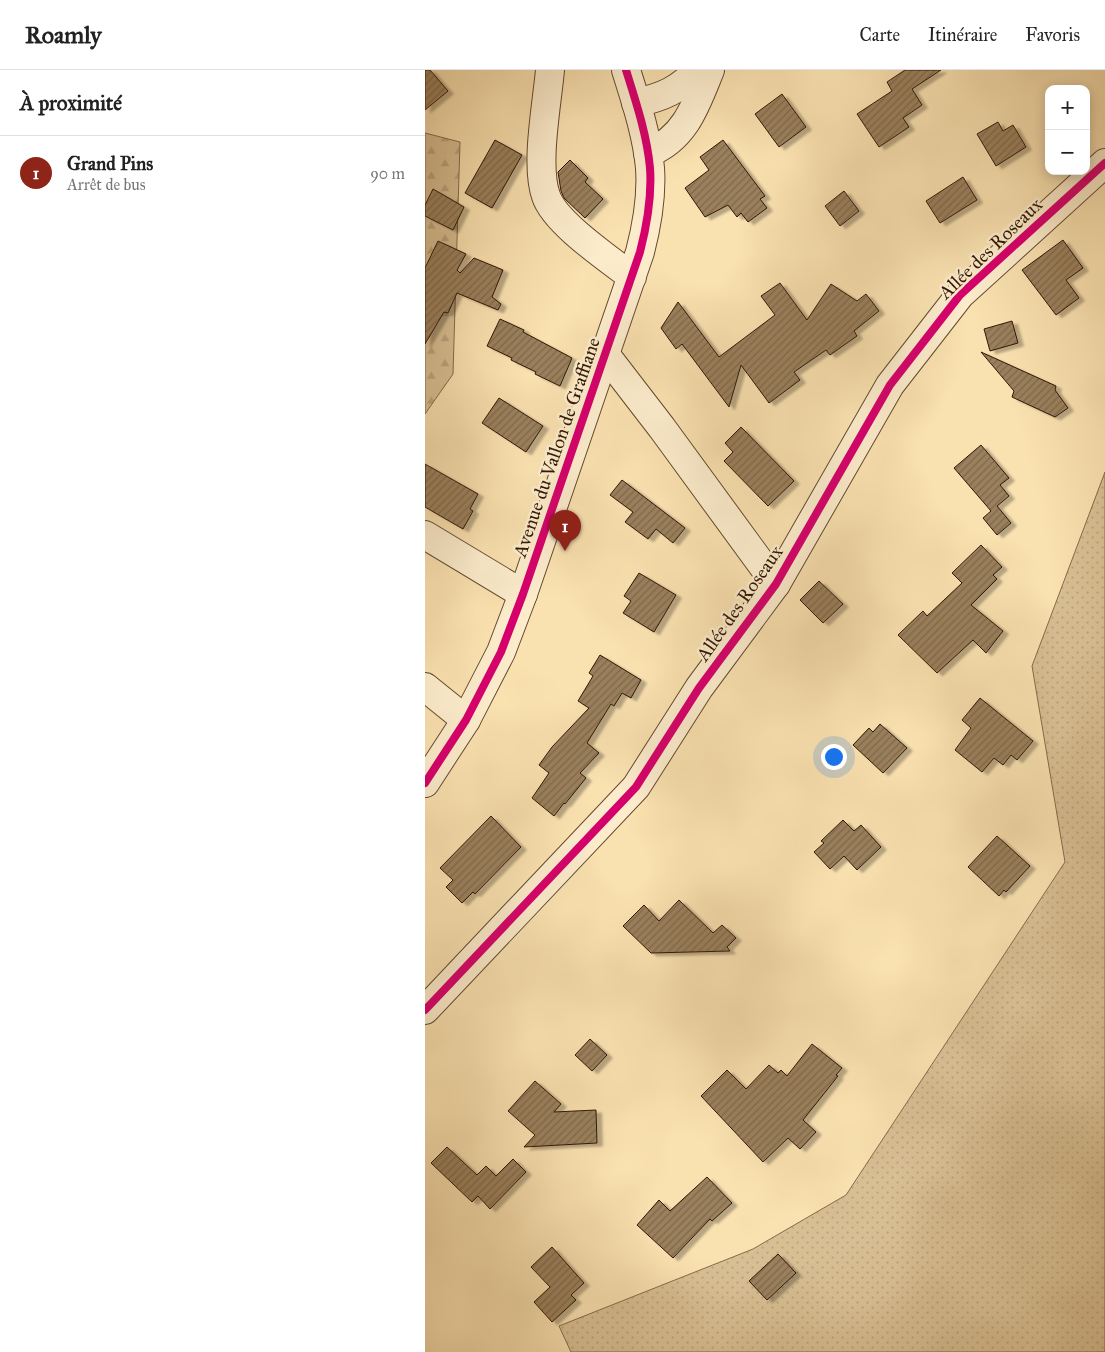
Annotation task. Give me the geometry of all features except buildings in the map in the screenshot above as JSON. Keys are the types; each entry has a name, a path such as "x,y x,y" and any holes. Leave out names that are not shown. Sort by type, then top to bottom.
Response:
{"street":[{"path":"550,70 541,172 546,197 557,214 571,229 632,277"},
{"name":"Avenue du Vallon de Graffiane","path":"425,783 466,720 501,652 523,594 632,277 646,228 651,182 648,153 627,70"},
{"path":"636,103 664,96 677,89 698,70"},
{"path":"648,153 662,148 683,128 710,70"},
{"name":"Allée des Roseaux","path":"425,1010 636,787 699,688 776,584 890,385 960,294 1105,163"},
{"path":"605,354 662,428 776,584"},
{"path":"425,535 523,594"},
{"path":"425,687 466,720"}],"green space":[{"path":"425,133 460,142 453,374 425,414"},
{"path":"1105,472 1105,1352 571,1352 559,1326 753,1249 846,1195 1065,862 1032,666"}],"cycle path":[{"path":"425,783 466,720 501,652 523,594 640,252 648,210 650,168 644,131 626,70"},
{"path":"425,1010 636,787 699,688 776,584 890,385 960,295 1105,163"}],"place":[{"name":"Grand Pins","path":"565,551"}]}
